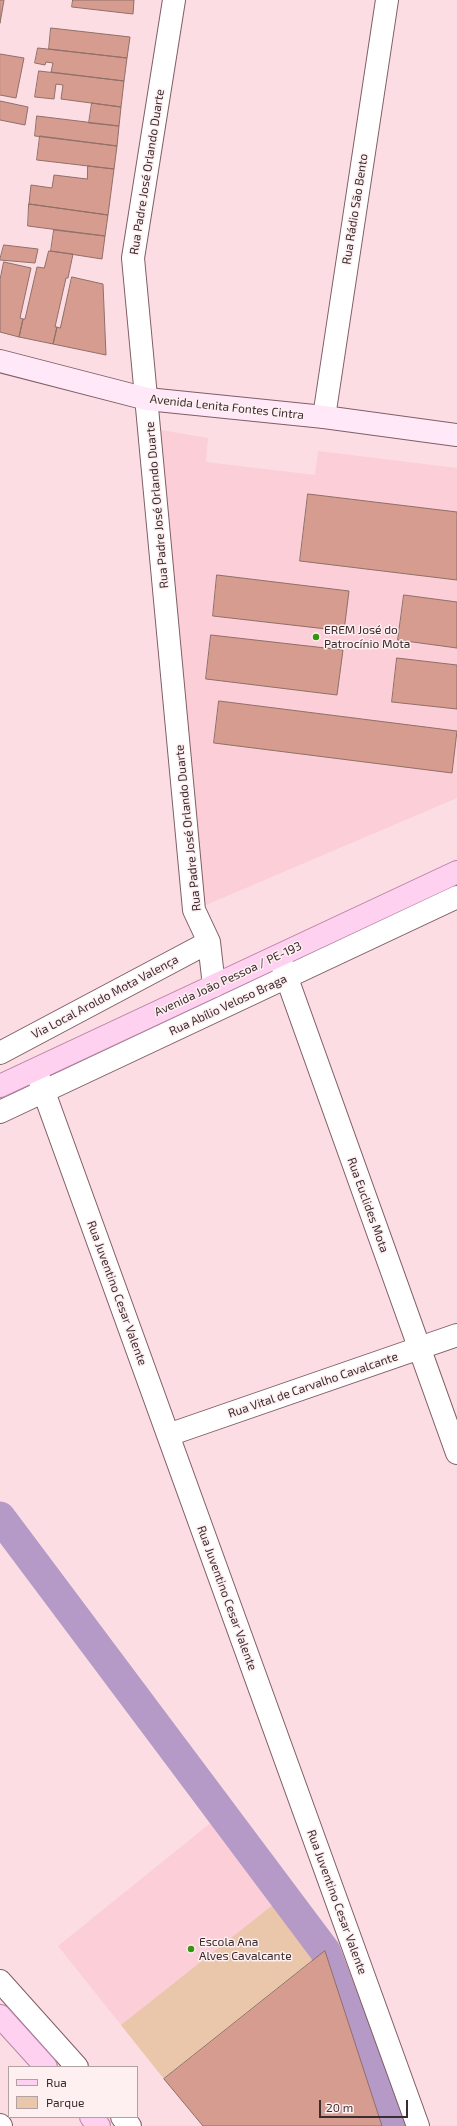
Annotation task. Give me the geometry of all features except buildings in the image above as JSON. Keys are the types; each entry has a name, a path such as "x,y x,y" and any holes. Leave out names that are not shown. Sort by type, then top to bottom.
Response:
{"main road":[{"name":"Avenida João Pessoa / PE-193","path":"0,1086 457,872"},
{"path":"0,2016 45,2066"},
{"path":"92,2118 99,2126"}],"street":[{"name":"Rua Padre José Orlando Duarte","path":"174,0 133,258 194,910 209,942 214,986"},
{"name":"Rua Rádio São Bento","path":"324,417 387,0"},
{"name":"Avenida Lenita Fontes Cintra","path":"0,360 147,399 324,417 457,435"},
{"name":"Rua Abílio Veloso Braga","path":"0,1112 457,897"},
{"name":"Via Local Aroldo Mota Valença","path":"0,1053 209,942"},
{"name":"Rua Euclides Mota","path":"279,956 457,1453"},
{"name":"Rua Juventino Cesar Valente","path":"36,1070 418,2126"},
{"name":"Rua Vital de Carvalho Cavalcante","path":"168,1435 457,1335"},
{"path":"0,1980 76,2066"},
{"path":"123,2118 130,2126"}],"shaded area":[{"name":"EREM José do Patrocínio Mota","path":"161,430 208,438 206,462 315,475 318,451 457,468 457,798 194,910"},
{"name":"Escola Ana Alves Cavalcante","path":"218,1817 325,1951 164,2079 58,1946"}],"green space":[{"path":"283,1897 325,1951 164,2079 121,2025"}],"waterway":[{"path":"0,1517 325,1951 391,2126"}],"place":[{"name":"EREM José do Patrocínio Mota","path":"316,637"},
{"name":"Escola Ana Alves Cavalcante","path":"191,1949"}]}
